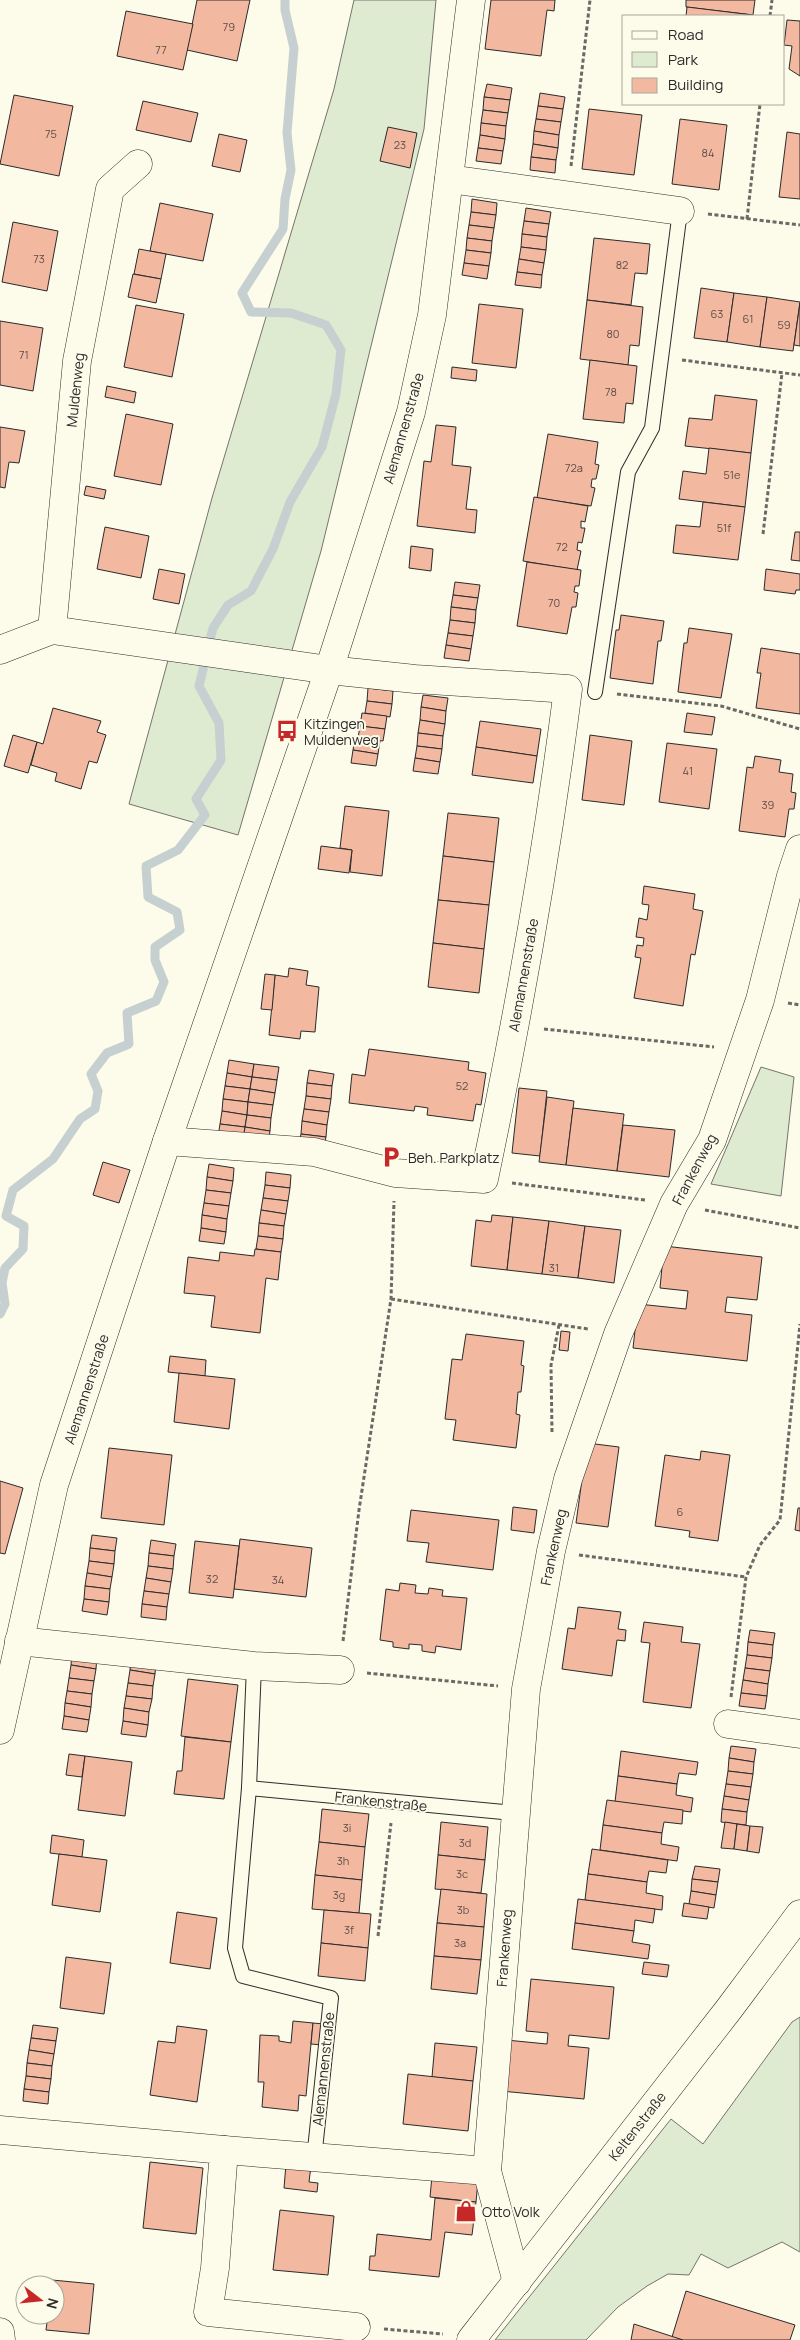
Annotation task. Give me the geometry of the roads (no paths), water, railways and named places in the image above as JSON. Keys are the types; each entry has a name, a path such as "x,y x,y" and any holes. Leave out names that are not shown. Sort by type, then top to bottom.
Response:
{"street":[{"name":"Alemannenstraße","path":"0,1730 54,1485 167,1141 329,670 411,412 432,315 471,0"},
{"name":"Muldenweg","path":"52,630 77,361 110,189 138,164"},
{"path":"449,179 680,211"},
{"path":"0,650 52,630 329,670"},
{"name":"Alemannenstraße","path":"167,1141 314,1152 395,1173 484,1179 514,1026 554,799 568,689 415,680 329,670"},
{"name":"Frankenweg","path":"517,2282 487,2171 514,1813 526,1689 551,1551 568,1479 618,1334 674,1204 712,1140 760,1000 791,876 800,849"},
{"path":"19,1641 254,1666 340,1670"},
{"path":"728,1724 800,1734"},
{"name":"Keltenstraße","path":"472,2338 730,2009 800,1914"},
{"path":"0,2130 314,2159 487,2171"},
{"path":"224,2150 214,2268 208,2312 356,2327"},
{"path":"0,2332 1,2340"}],"lane":[{"path":"595,692 628,472 652,428 680,211"},
{"name":"Alemannenstraße","path":"254,1666 249,1788 235,1948 243,1976 330,1998 314,2159"},
{"name":"Frankenstraße","path":"249,1788 514,1813"}],"waterway":[{"path":"0,1314 5,1304 2,1283 5,1268 23,1249 24,1226 6,1216 13,1190 53,1159 80,1119 95,1109 98,1091 91,1074 107,1053 129,1044 127,1013 156,1001 164,982 155,960 155,947 180,930 177,912 148,897 146,866 178,850 205,815 196,799 221,760 219,723 199,686 213,628 228,605 251,591 273,549 290,502 322,447 336,394 341,350 326,325 291,313 251,312 242,293 283,229 285,199 291,170 287,133 294,48 285,10 285,0"}],"place":[{"name":"Kitzingen Muldenweg","path":"287,731"},
{"name":"Beh. Parkplatz","path":"391,1157"},
{"name":"Otto Volk","path":"466,2211"}]}
